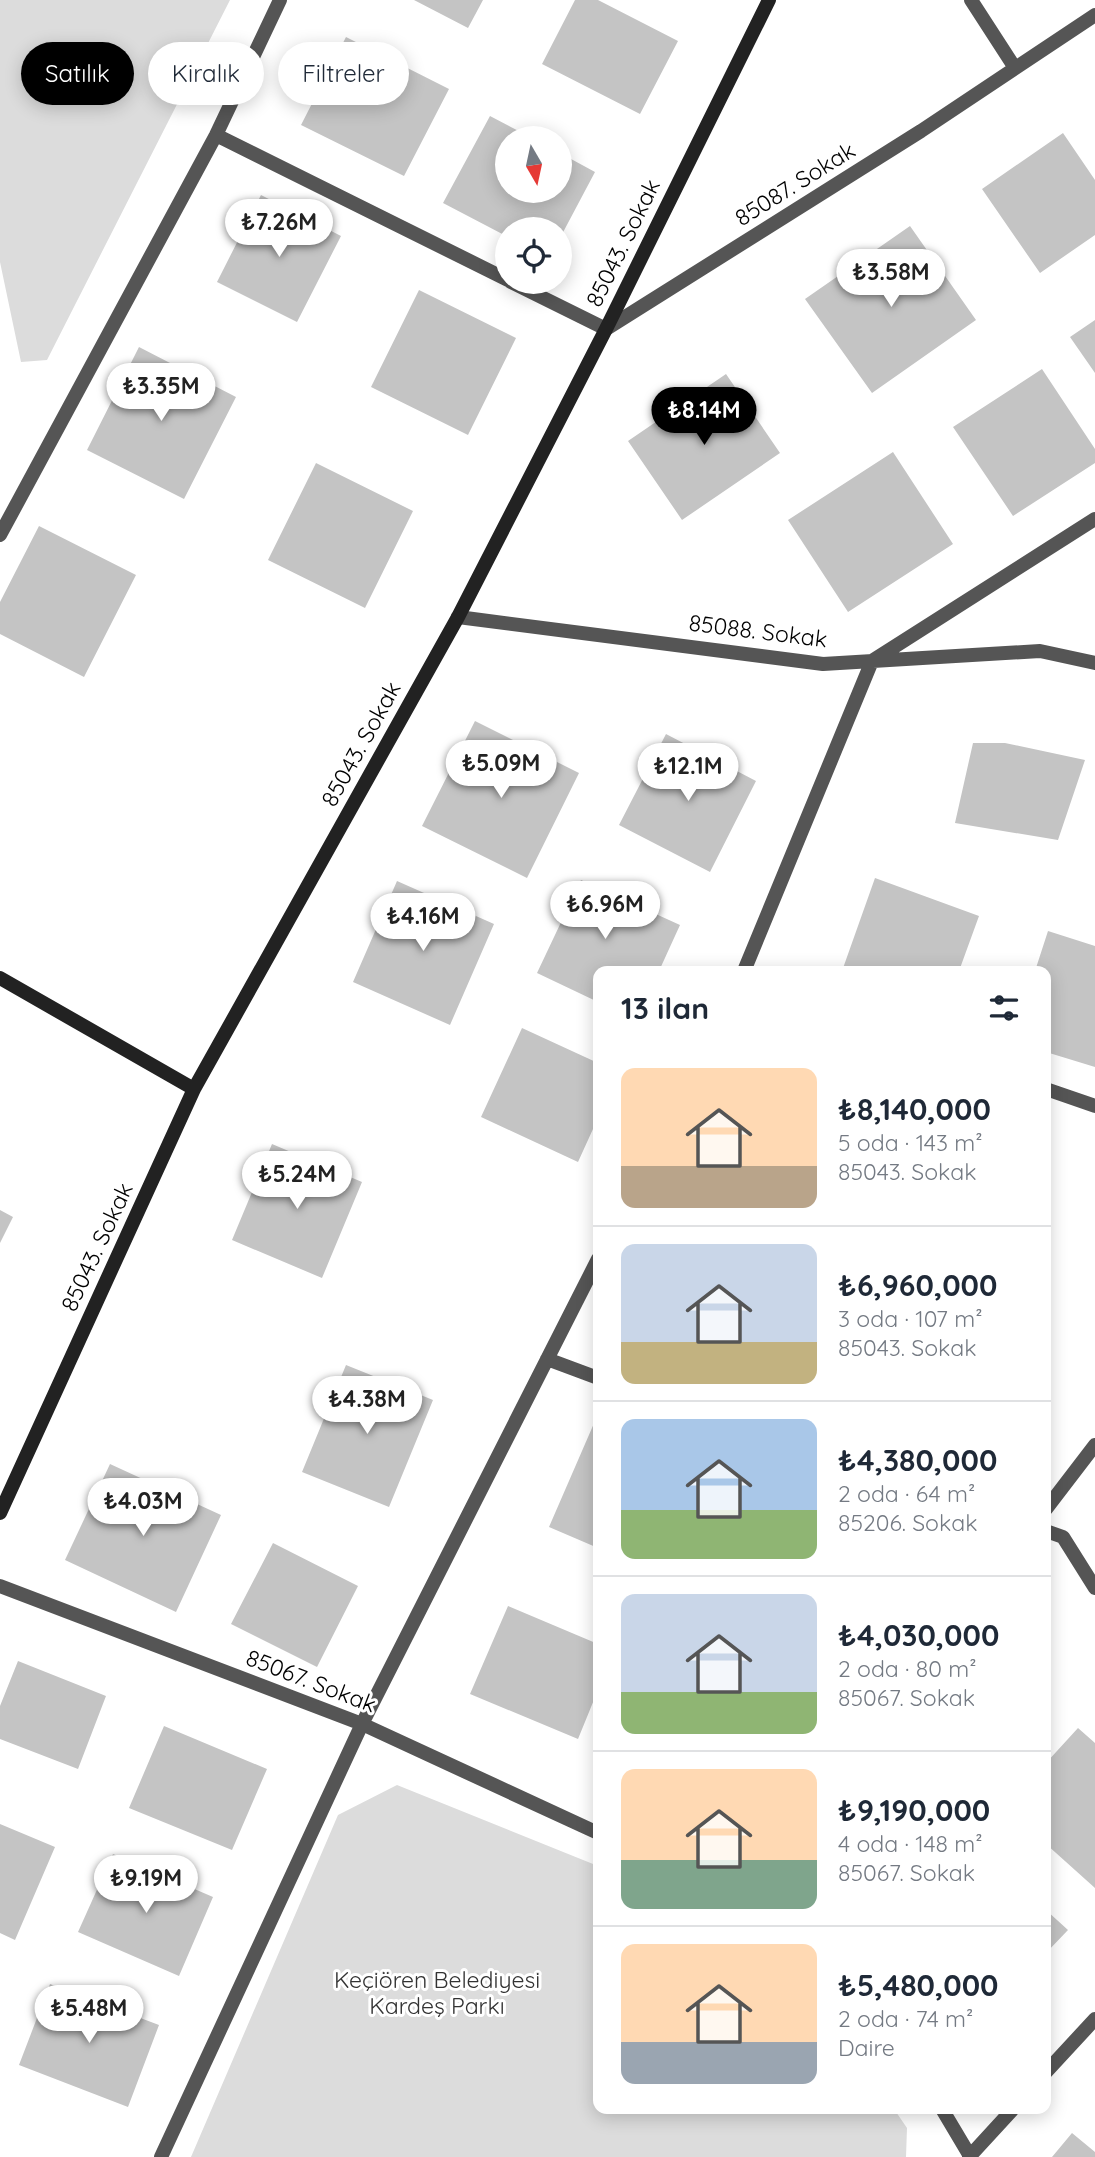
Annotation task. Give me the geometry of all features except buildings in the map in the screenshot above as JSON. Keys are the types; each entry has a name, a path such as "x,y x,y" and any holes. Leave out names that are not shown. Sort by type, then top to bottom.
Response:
{"street":[{"path":"0,535 216,135 280,0"},
{"name":"85043. Sokak","path":"0,1513 194,1089 458,617 606,329 769,0"},
{"path":"971,0 1015,68"},
{"name":"85087. Sokak","path":"606,329 921,131 1095,15"},
{"path":"216,135 495,274"},
{"path":"535,294 606,329"},
{"path":"746,966 872,661 1095,519"},
{"name":"85088. Sokak","path":"458,617 822,664 1040,651 1095,663"},
{"path":"0,978 194,1089"},
{"path":"1051,1090 1095,1106"},
{"path":"161,2157 362,1724 593,1269"},
{"path":"547,1359 593,1376"},
{"path":"1051,1502 1095,1445"},
{"path":"1051,1533 1063,1537 1095,1588"},
{"name":"85067. Sokak","path":"0,1586 362,1724 593,1831"},
{"path":"1051,2067 1095,2019"},
{"path":"945,2114 969,2156 1008,2114"}],"green space":[{"path":"0,0 230,0 209,42 148,42 148,105 177,105 47,360 21,362 0,262"},
{"name":"Keçiören Belediyesi Kardeş Parkı","path":"397,1785 593,1864 593,2114 897,2114 907,2128 906,2157 191,2157 338,1815"}]}
